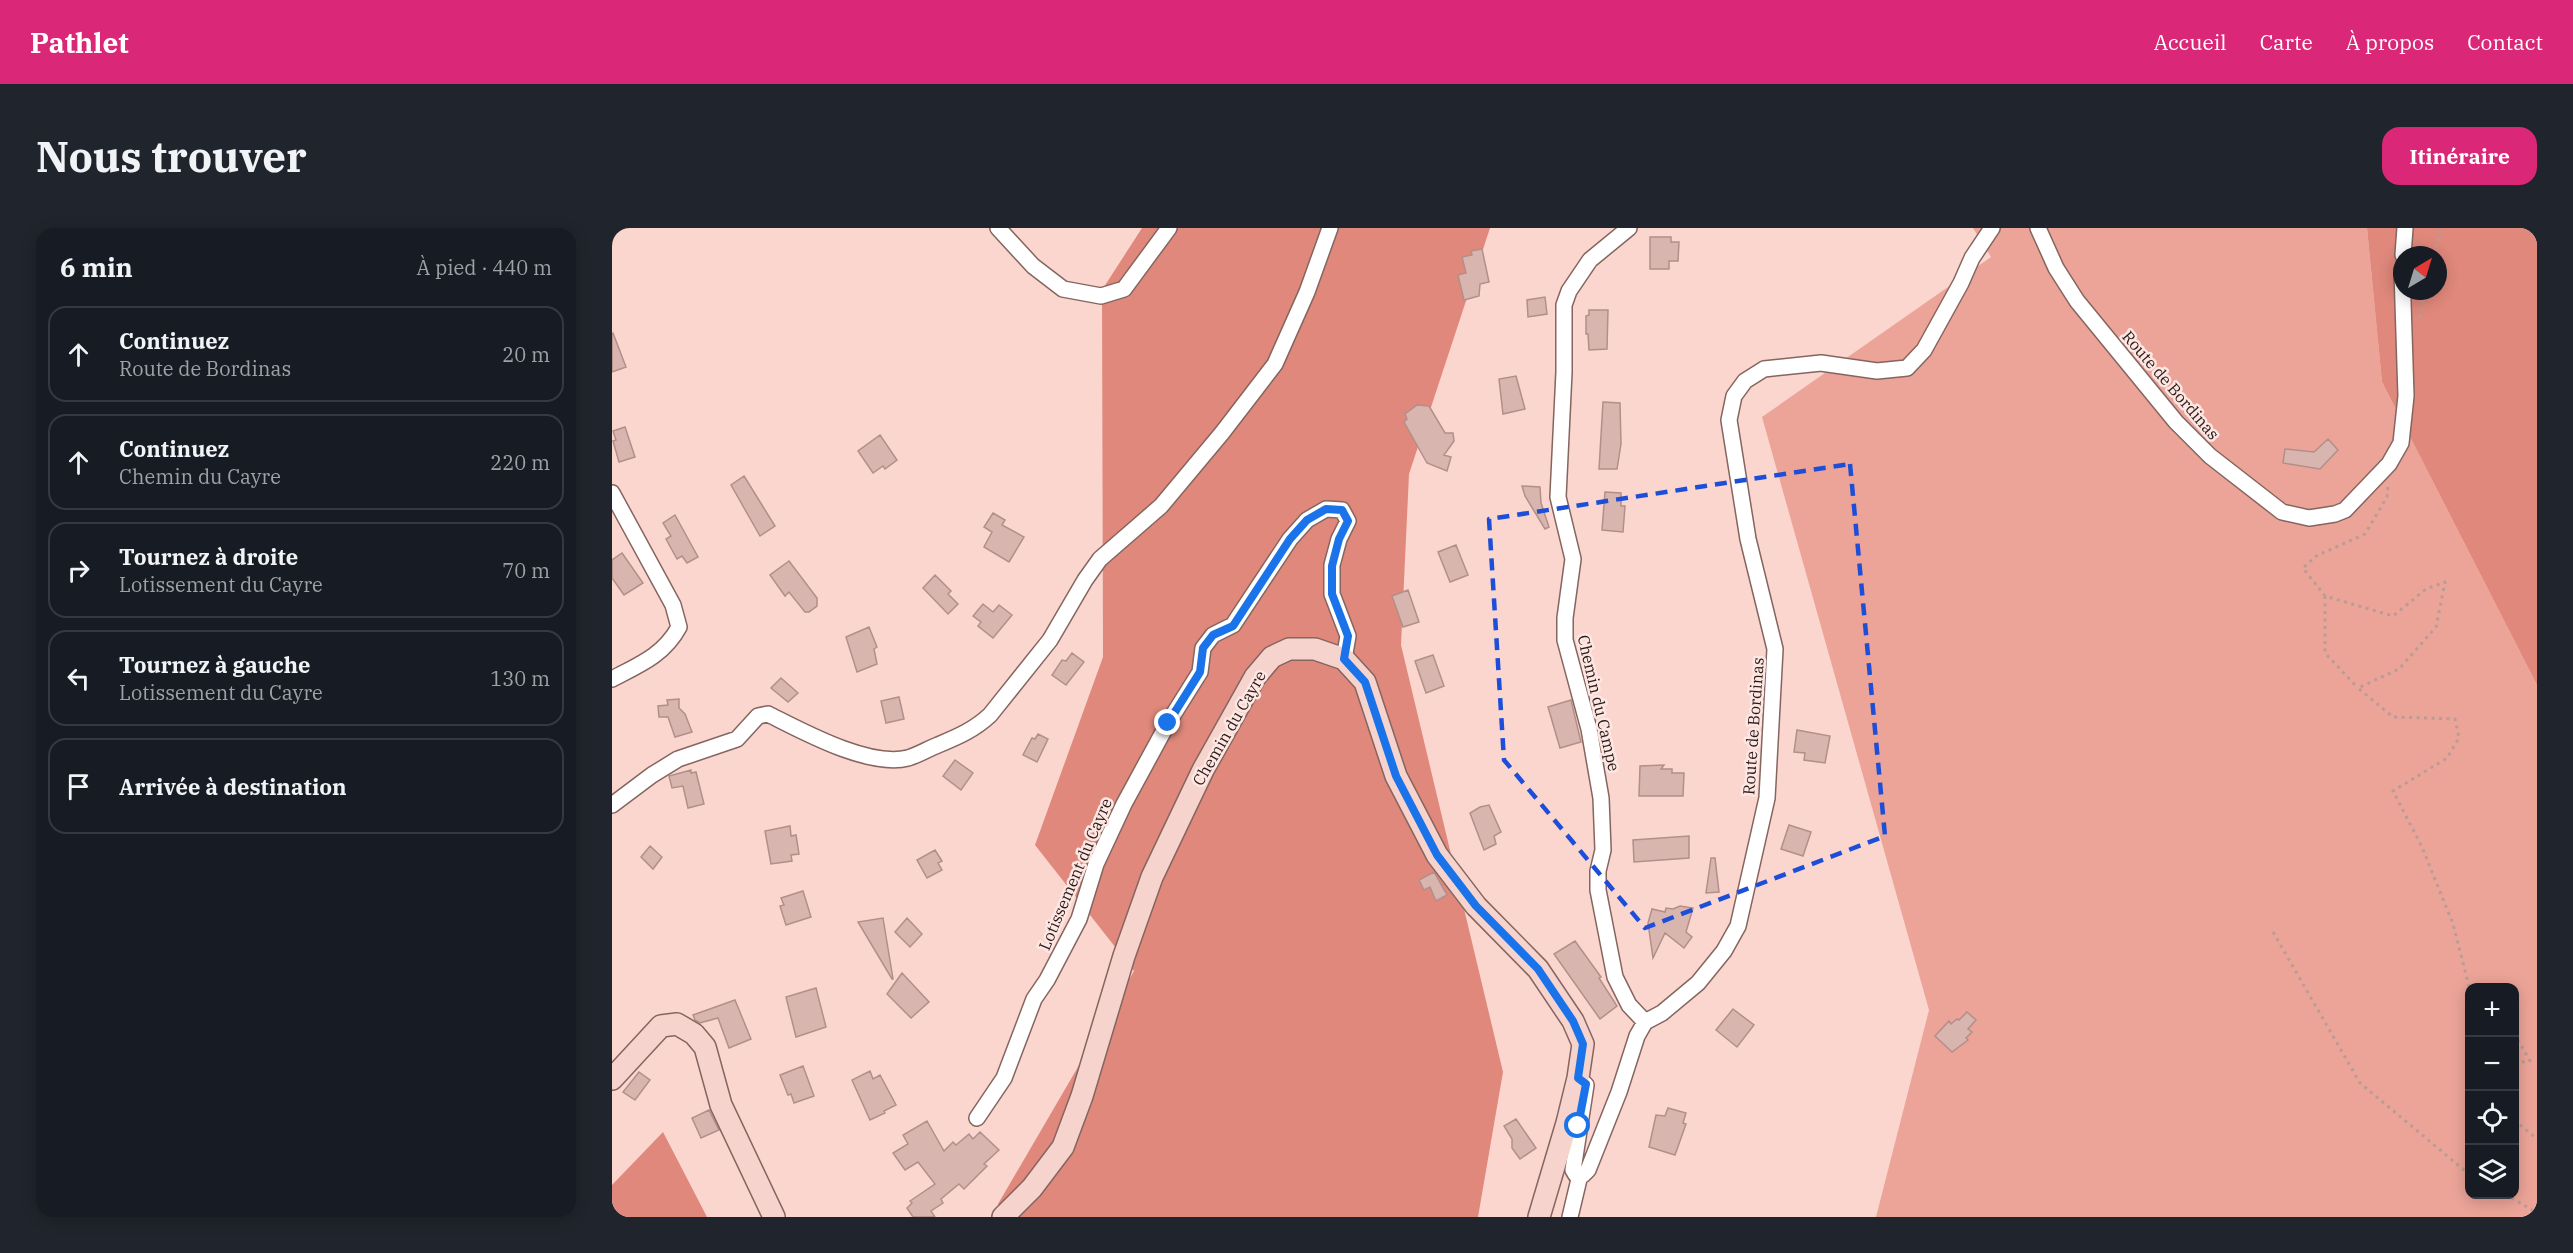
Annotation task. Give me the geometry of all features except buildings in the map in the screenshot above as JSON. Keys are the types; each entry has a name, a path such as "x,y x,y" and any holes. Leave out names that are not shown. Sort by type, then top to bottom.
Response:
{"street":[{"path":"998,228 1033,267 1063,289 1101,296 1124,289 1170,228"},
{"path":"612,805 678,759 737,739 758,716 768,714 832,746 891,759 907,758 957,738 978,726 990,715 1050,640 1100,559 1161,506 1222,433 1275,364 1307,292 1330,228"},
{"name":"Chemin du Campe","path":"1629,228 1590,260 1569,291 1564,305 1564,372 1558,497 1573,559 1565,618 1565,640 1589,729 1601,798 1603,850 1598,871 1598,891 1615,977 1629,1005 1645,1022"},
{"name":"Route de Bordinas","path":"1645,1022 1662,1012 1698,983 1724,951 1738,926 1767,798 1775,649 1747,528 1729,420 1734,396 1745,381 1764,369 1821,363 1877,371 1907,368 1924,350 1961,283 1972,258 1992,228"},
{"name":"Route de Bordinas","path":"2038,228 2056,268 2077,301 2176,422 2210,456 2282,512 2309,518 2345,510 2389,464 2401,443 2405,420 2403,300"},
{"path":"2404,246 2405,228"},
{"path":"612,493 673,606 679,627 670,643 655,657 612,679"},
{"name":"Lotissement du Cayre","path":"977,1118 1004,1078 1034,999 1047,980 1079,919 1096,864 1124,804 1168,723 1200,672 1203,648 1213,635 1233,626 1290,539 1307,520 1326,509 1342,510 1348,521 1339,539 1332,566 1332,594 1348,636 1344,659"},
{"name":"Chemin du Cayre","path":"1003,1217 1032,1188 1063,1147 1082,1096 1124,956 1152,877 1203,770 1255,677 1272,657 1289,649 1315,649 1344,659 1365,682 1396,776 1437,855 1476,906 1538,969 1573,1021 1583,1044 1578,1078 1539,1217"},
{"path":"1578,1078 1586,1084 1573,1170 1576,1176 1588,1170 1637,1036 1645,1022"},
{"path":"612,1079 661,1026 677,1024 694,1034 705,1047 722,1105 774,1217"},
{"path":"1570,1217 1580,1175"}],"path":[{"path":"2436,246 2441,228"},
{"path":"2358,688 2398,669 2436,627 2445,582 2426,589 2393,616 2325,596 2303,568 2316,556 2365,534 2387,496 2389,464"},
{"path":"2325,596 2325,652 2358,688 2393,717 2455,719 2459,738 2447,758 2393,791 2422,848 2453,924 2467,983"},
{"path":"2273,932 2360,1083 2465,1172"},
{"path":"2519,1042 2530,1061 2519,1062"},
{"path":"2519,1124 2537,1139"},
{"path":"2513,1199 2537,1213"}],"highlighted area":[{"path":"1850,464 1885,836 1645,928 1504,760 1489,519"}],"shaded area":[{"path":"1142,228 1490,228 1409,474 1401,645 1503,1072 1478,1217 1002,1217 998,1204 1134,971 1035,845 1103,657 1102,290"},
{"path":"1973,228 2367,228 2382,382 2537,685 2537,1217 1876,1217 1929,1010 1762,417 1991,257"},
{"path":"2367,228 2537,228 2537,685 2382,382"},
{"path":"663,1132 707,1217 612,1217 612,1185"}],"route":[{"path":"1168,723 1200,672 1203,648 1213,635 1233,626 1290,539 1307,520 1326,509 1342,510 1348,521 1339,539 1332,566 1332,594 1348,636 1344,659 1365,682 1396,776 1437,855 1476,906 1538,969 1573,1021 1583,1044 1578,1078 1586,1084 1578,1126"}]}
